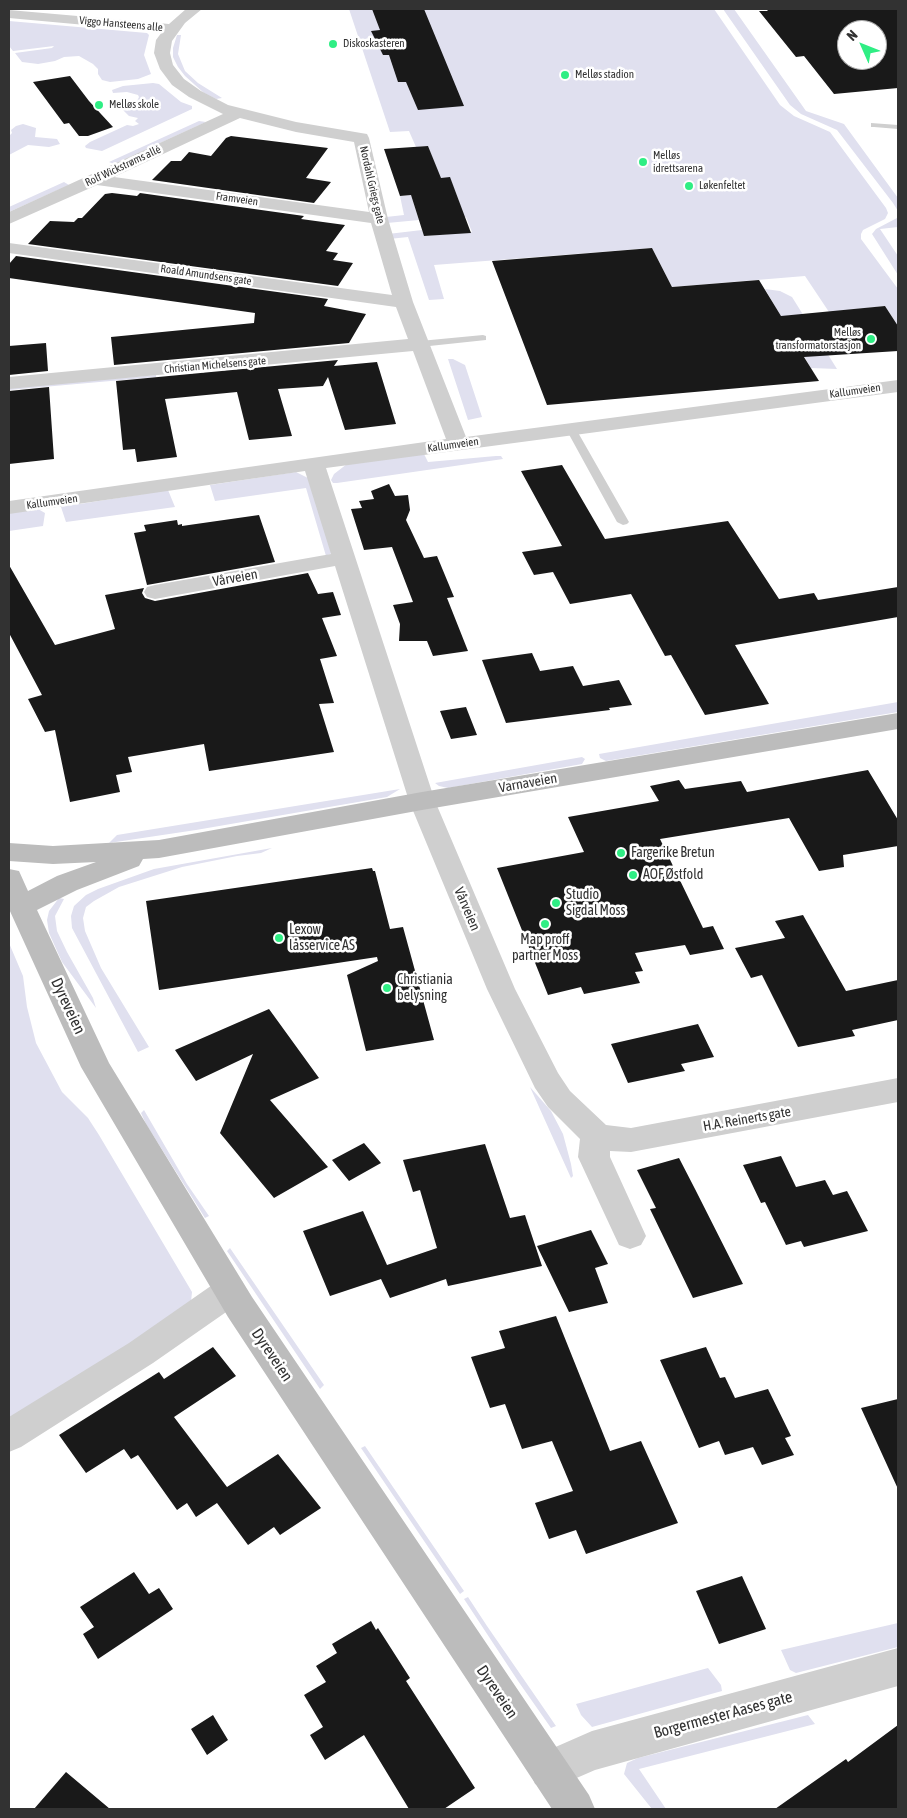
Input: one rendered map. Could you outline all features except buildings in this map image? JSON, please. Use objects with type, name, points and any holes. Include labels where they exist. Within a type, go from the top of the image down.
[{"type":"street","name":"Viggo Hansteens alle","points":[[54,9],[176,24]]},
{"type":"street","name":"Nordahl Griegs gate","points":[[195,9],[176,24],[164,40],[162,53],[164,66],[178,82],[195,94],[230,110],[296,127],[361,138],[379,219],[404,302],[458,444]]},
{"type":"street","name":"Viggo Hansteens alle","points":[[9,14],[176,24]]},
{"type":"street","name":"Rolf Wickstrøms allé","points":[[9,219],[94,179],[230,110]]},
{"type":"street","name":"Rolf Wickstrøms allé","points":[[9,203],[230,110]]},
{"type":"street","name":"Framveien","points":[[94,179],[379,219]]},
{"type":"street","name":"Roald Amundsens gate","points":[[9,248],[404,302]]},
{"type":"street","name":"Christian Michelsens gate","points":[[9,384],[420,344]]},
{"type":"street","name":"Kallumveien","points":[[9,508],[458,444],[898,386]]},
{"type":"street","name":"Vårveien","points":[[314,464],[422,801],[501,989],[546,1080],[559,1099],[596,1135]]},
{"type":"street","name":"Vårveien","points":[[155,592],[344,558]]},
{"type":"street","name":"Varnaveien","points":[[159,849],[422,801],[898,721]]},
{"type":"street","points":[[9,852],[53,855],[159,849]]},
{"type":"street","points":[[15,892],[67,883],[159,849]]},
{"type":"street","name":"Dyreveien","points":[[15,892],[96,1067],[230,1291],[575,1809]]},
{"type":"street","name":"H.A. Reinerts gate","points":[[596,1135],[612,1139],[631,1140],[898,1090]]},
{"type":"street","points":[[596,1135],[594,1157],[630,1236]]},
{"type":"street","points":[[9,1436],[141,1353],[230,1291]]},
{"type":"street","name":"Borgermester Aases gate","points":[[549,1770],[592,1751],[898,1667]]},
{"type":"lane","points":[[874,124],[898,127]]},
{"type":"lane","points":[[420,344],[483,338]]},
{"type":"lane","points":[[571,429],[611,497],[623,522]]},
{"type":"shaded area","name":"Melløs idrettsarena","points":[[349,9],[714,9],[780,105],[794,116],[830,132],[886,208],[888,213],[885,219],[863,230],[861,239],[898,289],[898,326],[885,306],[829,312],[805,276],[672,287],[652,248],[434,265],[444,299],[429,300],[408,237],[389,239],[388,234],[422,230],[425,236],[472,232],[466,217],[461,217],[459,201],[450,178],[440,178],[428,146],[416,147],[409,131],[390,132]]},
{"type":"shaded area","points":[[723,9],[734,9],[806,111],[844,124],[898,198],[898,211],[837,130],[801,114],[790,105]]},
{"type":"shaded area","points":[[9,21],[147,33],[149,35],[144,55],[151,74],[138,79],[110,82],[102,80],[98,74],[98,69],[79,56],[64,57],[55,61],[38,64],[22,62],[15,53],[52,48],[54,46],[13,51],[9,46]]},
{"type":"shaded area","points":[[177,35],[181,35],[178,54],[185,71],[198,83],[222,98],[216,99],[204,93],[178,67],[173,57],[173,48]]},
{"type":"shaded area","points":[[159,84],[181,102],[192,106],[192,109],[102,151],[86,148],[85,146],[90,142],[127,125],[139,124],[135,121],[138,118],[129,116],[123,110],[125,107],[136,103],[138,95],[127,92],[113,93],[112,90],[123,86]]},
{"type":"shaded area","points":[[199,121],[206,122],[114,164],[109,162]]},
{"type":"shaded area","points":[[23,124],[36,128],[35,137],[57,139],[60,144],[49,147],[28,145],[9,155],[9,136],[12,133],[11,130]]},
{"type":"shaded area","points":[[64,182],[69,185],[9,212],[9,207]]},
{"type":"shaded area","points":[[411,195],[419,220],[387,223],[386,217],[404,215],[400,196]]},
{"type":"shaded area","points":[[898,211],[898,227],[880,229],[898,256],[898,275],[872,234],[876,229],[897,218]]},
{"type":"shaded area","points":[[765,289],[780,291],[792,297],[837,369],[811,368]]},
{"type":"shaded area","points":[[448,359],[453,359],[465,365],[482,417],[468,420]]},
{"type":"shaded area","points":[[156,375],[156,377],[9,390],[9,387]]},
{"type":"shaded area","points":[[424,454],[428,462],[496,456],[501,456],[503,459],[337,483],[333,483],[331,480],[334,474],[347,464]]},
{"type":"shaded area","points":[[296,472],[310,479],[332,553],[326,556],[306,488],[215,501],[210,485]]},
{"type":"shaded area","points":[[168,490],[175,507],[66,522],[61,507]]},
{"type":"shaded area","points":[[38,509],[45,513],[43,526],[9,531],[9,513]]},
{"type":"shaded area","points":[[898,702],[898,712],[606,761],[600,758],[599,754]]},
{"type":"shaded area","points":[[582,757],[585,759],[582,764],[448,788],[435,783]]},
{"type":"shaded area","points":[[400,789],[387,797],[109,843],[117,835]]},
{"type":"shaded area","points":[[272,848],[261,853],[182,867],[119,887],[86,907],[83,918],[85,931],[101,968],[149,1047],[138,1052],[72,928],[71,916],[74,906],[86,895],[98,889],[154,869]]},
{"type":"shaded area","points":[[59,898],[64,899],[55,916],[57,931],[93,998],[96,1008],[62,962],[49,933],[47,920],[49,911]]},
{"type":"shaded area","points":[[9,943],[23,976],[27,1007],[36,1043],[62,1092],[88,1118],[99,1135],[192,1292],[191,1302],[100,1368],[9,1422]]},
{"type":"shaded area","points":[[530,1087],[551,1111],[563,1134],[571,1164],[573,1176],[571,1178]]},
{"type":"shaded area","points":[[144,1110],[187,1184],[209,1216],[205,1218],[146,1124],[141,1113]]},
{"type":"shaded area","points":[[230,1248],[324,1385],[320,1389],[227,1251]]},
{"type":"shaded area","points":[[365,1446],[464,1591],[460,1594],[361,1448]]},
{"type":"shaded area","points":[[468,1597],[556,1726],[551,1728],[518,1681],[464,1599]]},
{"type":"shaded area","points":[[898,1623],[898,1647],[796,1673],[790,1670],[781,1650]]},
{"type":"shaded area","points":[[708,1668],[721,1685],[722,1691],[592,1727],[581,1715],[576,1704]]},
{"type":"shaded area","points":[[808,1715],[815,1724],[639,1769],[666,1809],[652,1809],[624,1774],[627,1763],[638,1758]]},
{"type":"place","name":"Diskoskasteren","points":[[333,44]]},
{"type":"place","name":"Melløs stadion","points":[[565,75]]},
{"type":"place","name":"Melløs skole","points":[[99,105]]},
{"type":"place","name":"Melløs idrettsarena","points":[[643,162]]},
{"type":"place","name":"Løkenfeltet","points":[[689,186]]},
{"type":"place","name":"Melløs transformatorstasjon","points":[[871,339]]},
{"type":"place","name":"Fargerike Bretun","points":[[621,853]]},
{"type":"place","name":"AOF Østfold","points":[[633,875]]},
{"type":"place","name":"Studio Sigdal Moss","points":[[556,903]]},
{"type":"place","name":"Map proff partner Moss","points":[[545,924]]},
{"type":"place","name":"Lexow låsservice AS","points":[[279,938]]},
{"type":"place","name":"Christiania belysning","points":[[387,988]]}]
